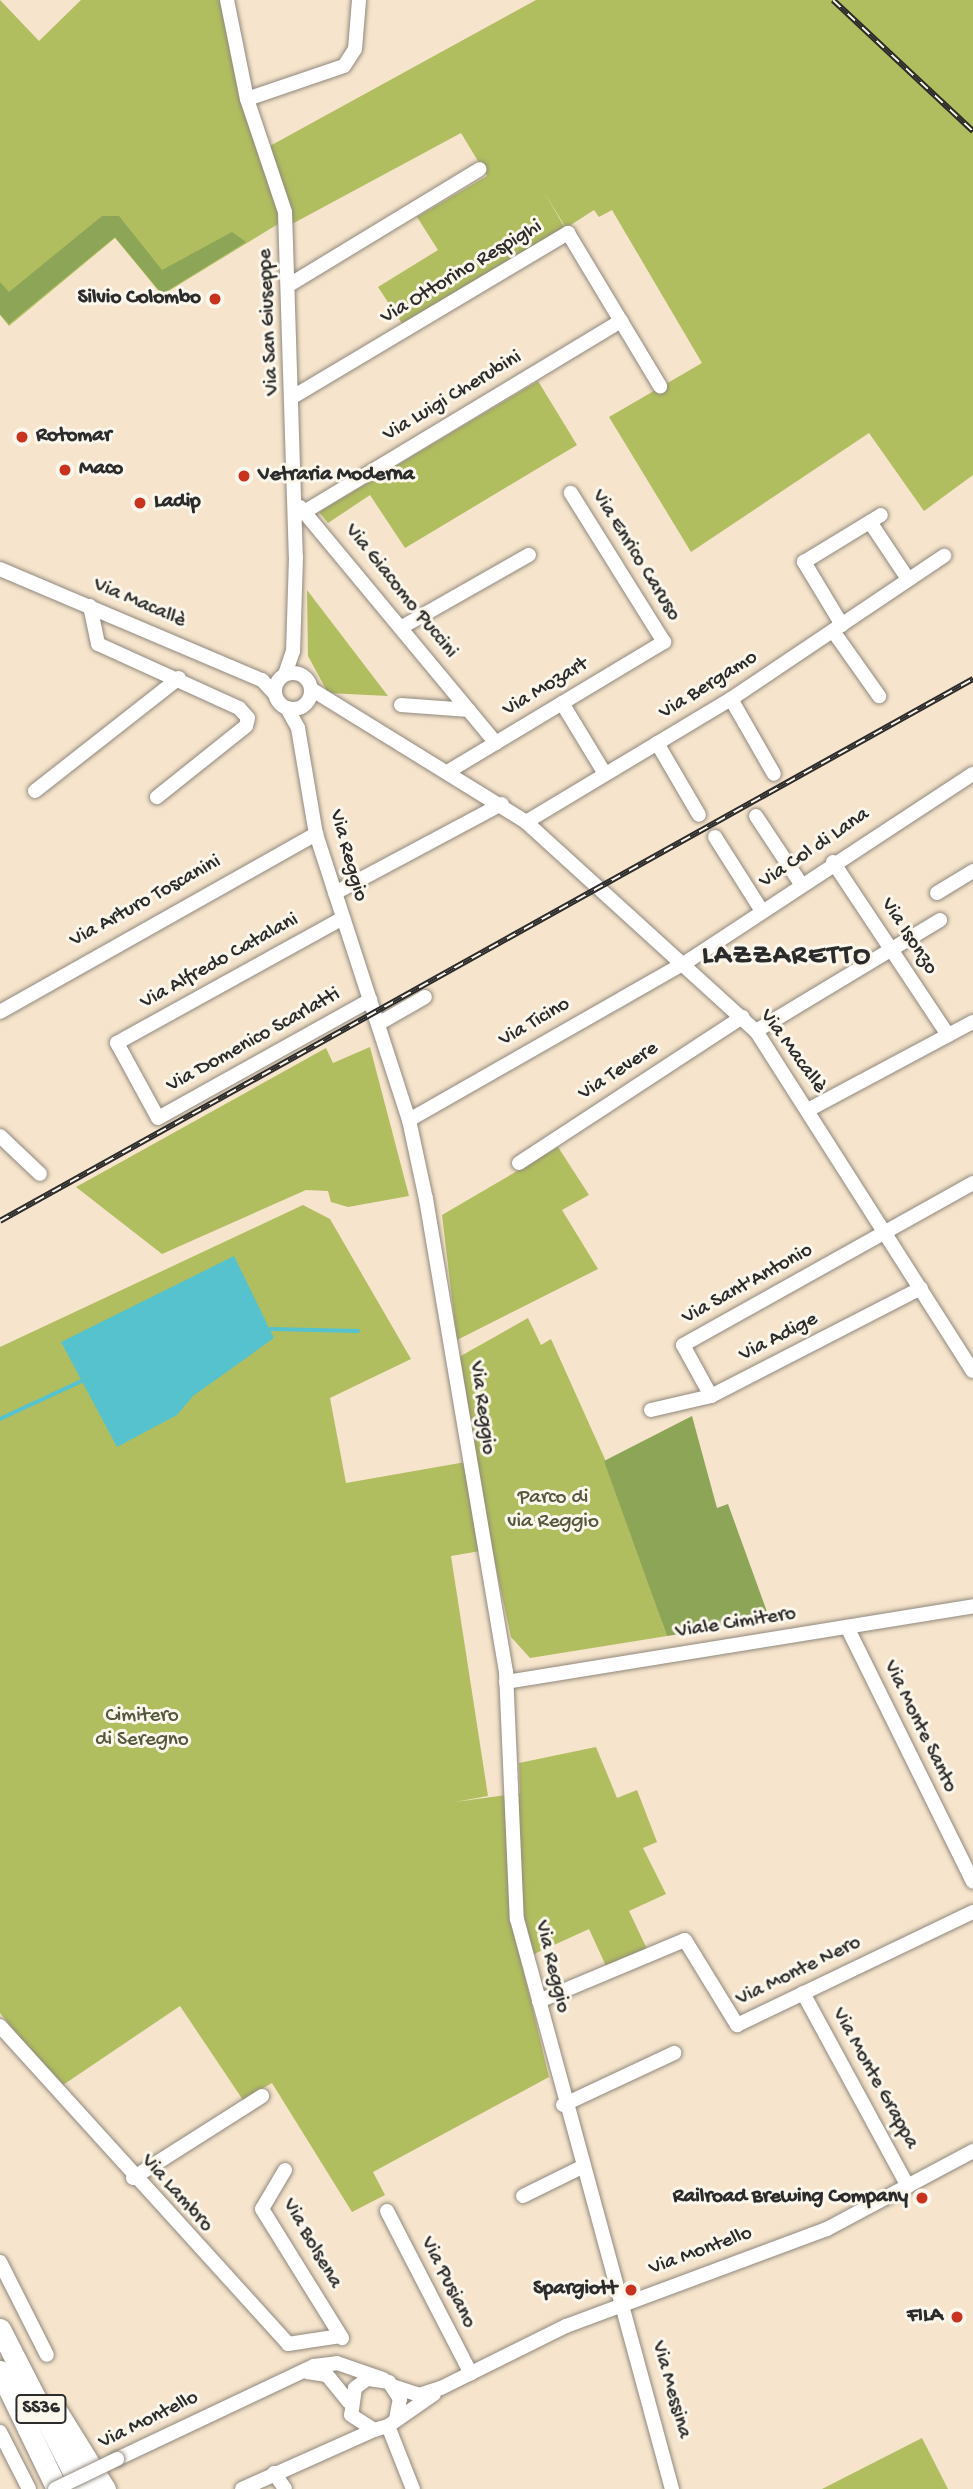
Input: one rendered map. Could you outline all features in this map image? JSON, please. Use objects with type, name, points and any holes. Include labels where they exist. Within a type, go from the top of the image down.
[{"type":"highway","name":"SS36","points":[[0,2329],[8,2364],[56,2489]]},
{"type":"highway","name":"SS36","points":[[8,2364],[82,2489]]},
{"type":"highway","points":[[8,2364],[105,2489]]},
{"type":"street","name":"Via San Giuseppe","points":[[228,0],[247,99],[285,212],[301,508],[293,651],[275,694]]},
{"type":"street","points":[[247,99],[344,65],[355,49],[359,0]]},
{"type":"street","points":[[289,285],[480,169]]},
{"type":"street","name":"Via Ottorino Respighi","points":[[296,395],[568,233],[660,386]]},
{"type":"street","name":"Via Luigi Cherubini","points":[[301,508],[621,321]]},
{"type":"street","name":"Via Enrico Caruso","points":[[571,493],[664,642]]},
{"type":"street","name":"Via Giacomo Puccini","points":[[301,508],[496,743]]},
{"type":"street","points":[[879,696],[837,628],[804,562],[876,519],[908,579]]},
{"type":"street","points":[[401,627],[529,555]]},
{"type":"street","name":"Via Bergamo","points":[[526,822],[731,699],[944,556]]},
{"type":"street","name":"Via Macallè","points":[[0,569],[261,680],[275,694],[298,706],[331,706]]},
{"type":"street","points":[[90,606],[98,644],[179,678],[243,710],[246,726],[157,797]]},
{"type":"street","name":"Via Mozart","points":[[449,771],[664,642]]},
{"type":"street","name":"Via San Giuseppe","points":[[293,651],[302,675],[311,689]]},
{"type":"street","points":[[261,680],[283,675],[302,675]]},
{"type":"street","points":[[35,791],[179,678]]},
{"type":"street","points":[[298,706],[311,689]]},
{"type":"street","name":"Via Macallè","points":[[311,689],[331,706],[449,771],[526,822],[756,1031],[973,1371]]},
{"type":"street","points":[[731,699],[775,774]]},
{"type":"street","points":[[562,703],[605,774]]},
{"type":"street","points":[[401,705],[469,710]]},
{"type":"street","name":"Via Reggio","points":[[298,706],[298,728],[316,834],[409,1120],[506,1682],[513,1893],[563,2105],[623,2303]]},
{"type":"street","points":[[657,743],[699,815]]},
{"type":"street","name":"Via Col di Lana","points":[[682,963],[833,862],[973,774]]},
{"type":"street","points":[[335,893],[502,804]]},
{"type":"street","points":[[757,816],[802,884]]},
{"type":"street","name":"Via Arturo Toscanini","points":[[0,1012],[316,834]]},
{"type":"street","points":[[715,837],[762,911]]},
{"type":"street","name":"Via Isonzo","points":[[833,862],[948,1035]]},
{"type":"street","points":[[937,893],[973,871]]},
{"type":"street","name":"Via Alfredo Catalani","points":[[158,1118],[117,1043],[343,918]]},
{"type":"street","points":[[756,1031],[940,920]]},
{"type":"street","name":"Via Ticino","points":[[409,1120],[682,963]]},
{"type":"street","points":[[378,1024],[425,998]]},
{"type":"street","name":"Via Domenico Scarlatti","points":[[158,1118],[370,1000]]},
{"type":"street","name":"Via Tevere","points":[[519,1163],[742,1017]]},
{"type":"street","points":[[808,1110],[973,1022]]},
{"type":"street","points":[[0,1136],[40,1174]]},
{"type":"street","points":[[885,1234],[973,1183]]},
{"type":"street","name":"Via Sant'Antonio","points":[[711,1396],[683,1345],[885,1234]]},
{"type":"street","name":"Via Adige","points":[[651,1410],[711,1396],[920,1288]]},
{"type":"street","name":"Viale Cimitero","points":[[506,1682],[973,1606]]},
{"type":"street","name":"Via Monte Santo","points":[[847,1627],[973,1882]]},
{"type":"street","name":"Via Monte Nero","points":[[539,2001],[685,1940],[737,2025],[973,1912]]},
{"type":"street","name":"Via Monte Grappa","points":[[803,1993],[908,2186]]},
{"type":"street","name":"Via Lambro","points":[[0,2026],[133,2178],[288,2344],[321,2334],[342,2338]]},
{"type":"street","points":[[563,2105],[674,2053]]},
{"type":"street","points":[[133,2178],[262,2096]]},
{"type":"street","name":"Via Montello","points":[[56,2489],[299,2372],[337,2363],[419,2395],[440,2388],[623,2303],[827,2229],[973,2151]]},
{"type":"street","points":[[523,2196],[580,2168]]},
{"type":"street","name":"Via Bolsena","points":[[285,2170],[262,2209],[342,2338]]},
{"type":"street","name":"Via Pusiano","points":[[387,2211],[471,2374]]},
{"type":"street","points":[[0,2262],[47,2355]]},
{"type":"street","name":"Via Messina","points":[[623,2303],[672,2489]]},
{"type":"street","points":[[299,2372],[327,2375],[350,2409],[386,2428],[413,2489]]},
{"type":"street","points":[[334,2444],[360,2382],[389,2383],[400,2399],[386,2428]]},
{"type":"street","name":"Via Montello","points":[[242,2489],[334,2444],[386,2428],[440,2388]]},
{"type":"street","points":[[0,2432],[26,2483]]},
{"type":"street","points":[[0,2442],[26,2483]]},
{"type":"street","points":[[274,2473],[285,2489]]},
{"type":"green space","points":[[0,0],[39,41],[81,0],[225,0],[259,152],[536,0],[973,0],[973,475],[924,511],[869,433],[691,552],[609,417],[702,363],[612,210],[599,217],[594,210],[566,228],[544,192],[565,228],[403,325],[378,287],[438,250],[417,217],[487,176],[461,133],[292,224],[278,224],[162,295],[115,238],[9,326],[0,315]]},
{"type":"green space","points":[[102,216],[119,216],[162,270],[232,232],[246,242],[162,294],[115,237],[9,324],[0,314],[0,282],[9,292]]},
{"type":"green space","points":[[538,381],[577,445],[405,548],[370,495],[328,523],[319,512]]},
{"type":"green space","points":[[307,590],[388,696],[328,693],[308,656]]},
{"type":"green space","points":[[370,1047],[409,1196],[348,1207],[331,1202],[328,1191],[306,1190],[162,1254],[76,1187],[326,1048],[333,1063]]},
{"type":"green space","points":[[558,1147],[589,1195],[562,1210],[598,1269],[457,1340],[442,1215]]},
{"type":"green space","points":[[303,1205],[330,1219],[411,1359],[330,1398],[346,1483],[477,1460],[459,1357],[528,1318],[541,1345],[551,1339],[604,1457],[667,1636],[530,1658],[511,1637],[492,1549],[451,1556],[488,1796],[455,1802],[520,1793],[519,1763],[596,1747],[617,1798],[637,1790],[657,1842],[643,1848],[666,1894],[629,1911],[647,1949],[606,1966],[589,1929],[521,1960],[549,2077],[373,2172],[385,2195],[352,2212],[272,2083],[243,2100],[180,2006],[60,2087],[0,2013],[0,1347]]},
{"type":"green space","points":[[692,1416],[717,1508],[728,1504],[770,1620],[667,1636],[604,1461]]},
{"type":"green space","points":[[922,2438],[948,2489],[822,2489]]},
{"type":"water","points":[[234,1256],[274,1338],[193,1396],[177,1415],[117,1447],[61,1342]]},
{"type":"waterway","points":[[271,1329],[358,1331]]},
{"type":"waterway","points":[[0,1419],[82,1381]]},
{"type":"railway","points":[[833,0],[973,131]]},
{"type":"railway","points":[[0,1221],[973,679]]},
{"type":"place","name":"Silvio Colombo","points":[[215,299]]},
{"type":"place","name":"Rotomar","points":[[22,437]]},
{"type":"place","name":"Maco","points":[[65,470]]},
{"type":"place","name":"Vetraria Moderna","points":[[244,476]]},
{"type":"place","name":"Ladip","points":[[140,503]]},
{"type":"place","name":"Railroad Brewing Company","points":[[922,2198]]},
{"type":"place","name":"Spargiott","points":[[631,2290]]},
{"type":"place","name":"FILA","points":[[957,2317]]},
{"type":"district","name":"LAZZARETTO","points":[[787,957]]},
{"type":"park label","name":"Parco di via Reggio","points":[[553,1511]]},
{"type":"park label","name":"Cimitero di Seregno","points":[[142,1729]]}]
